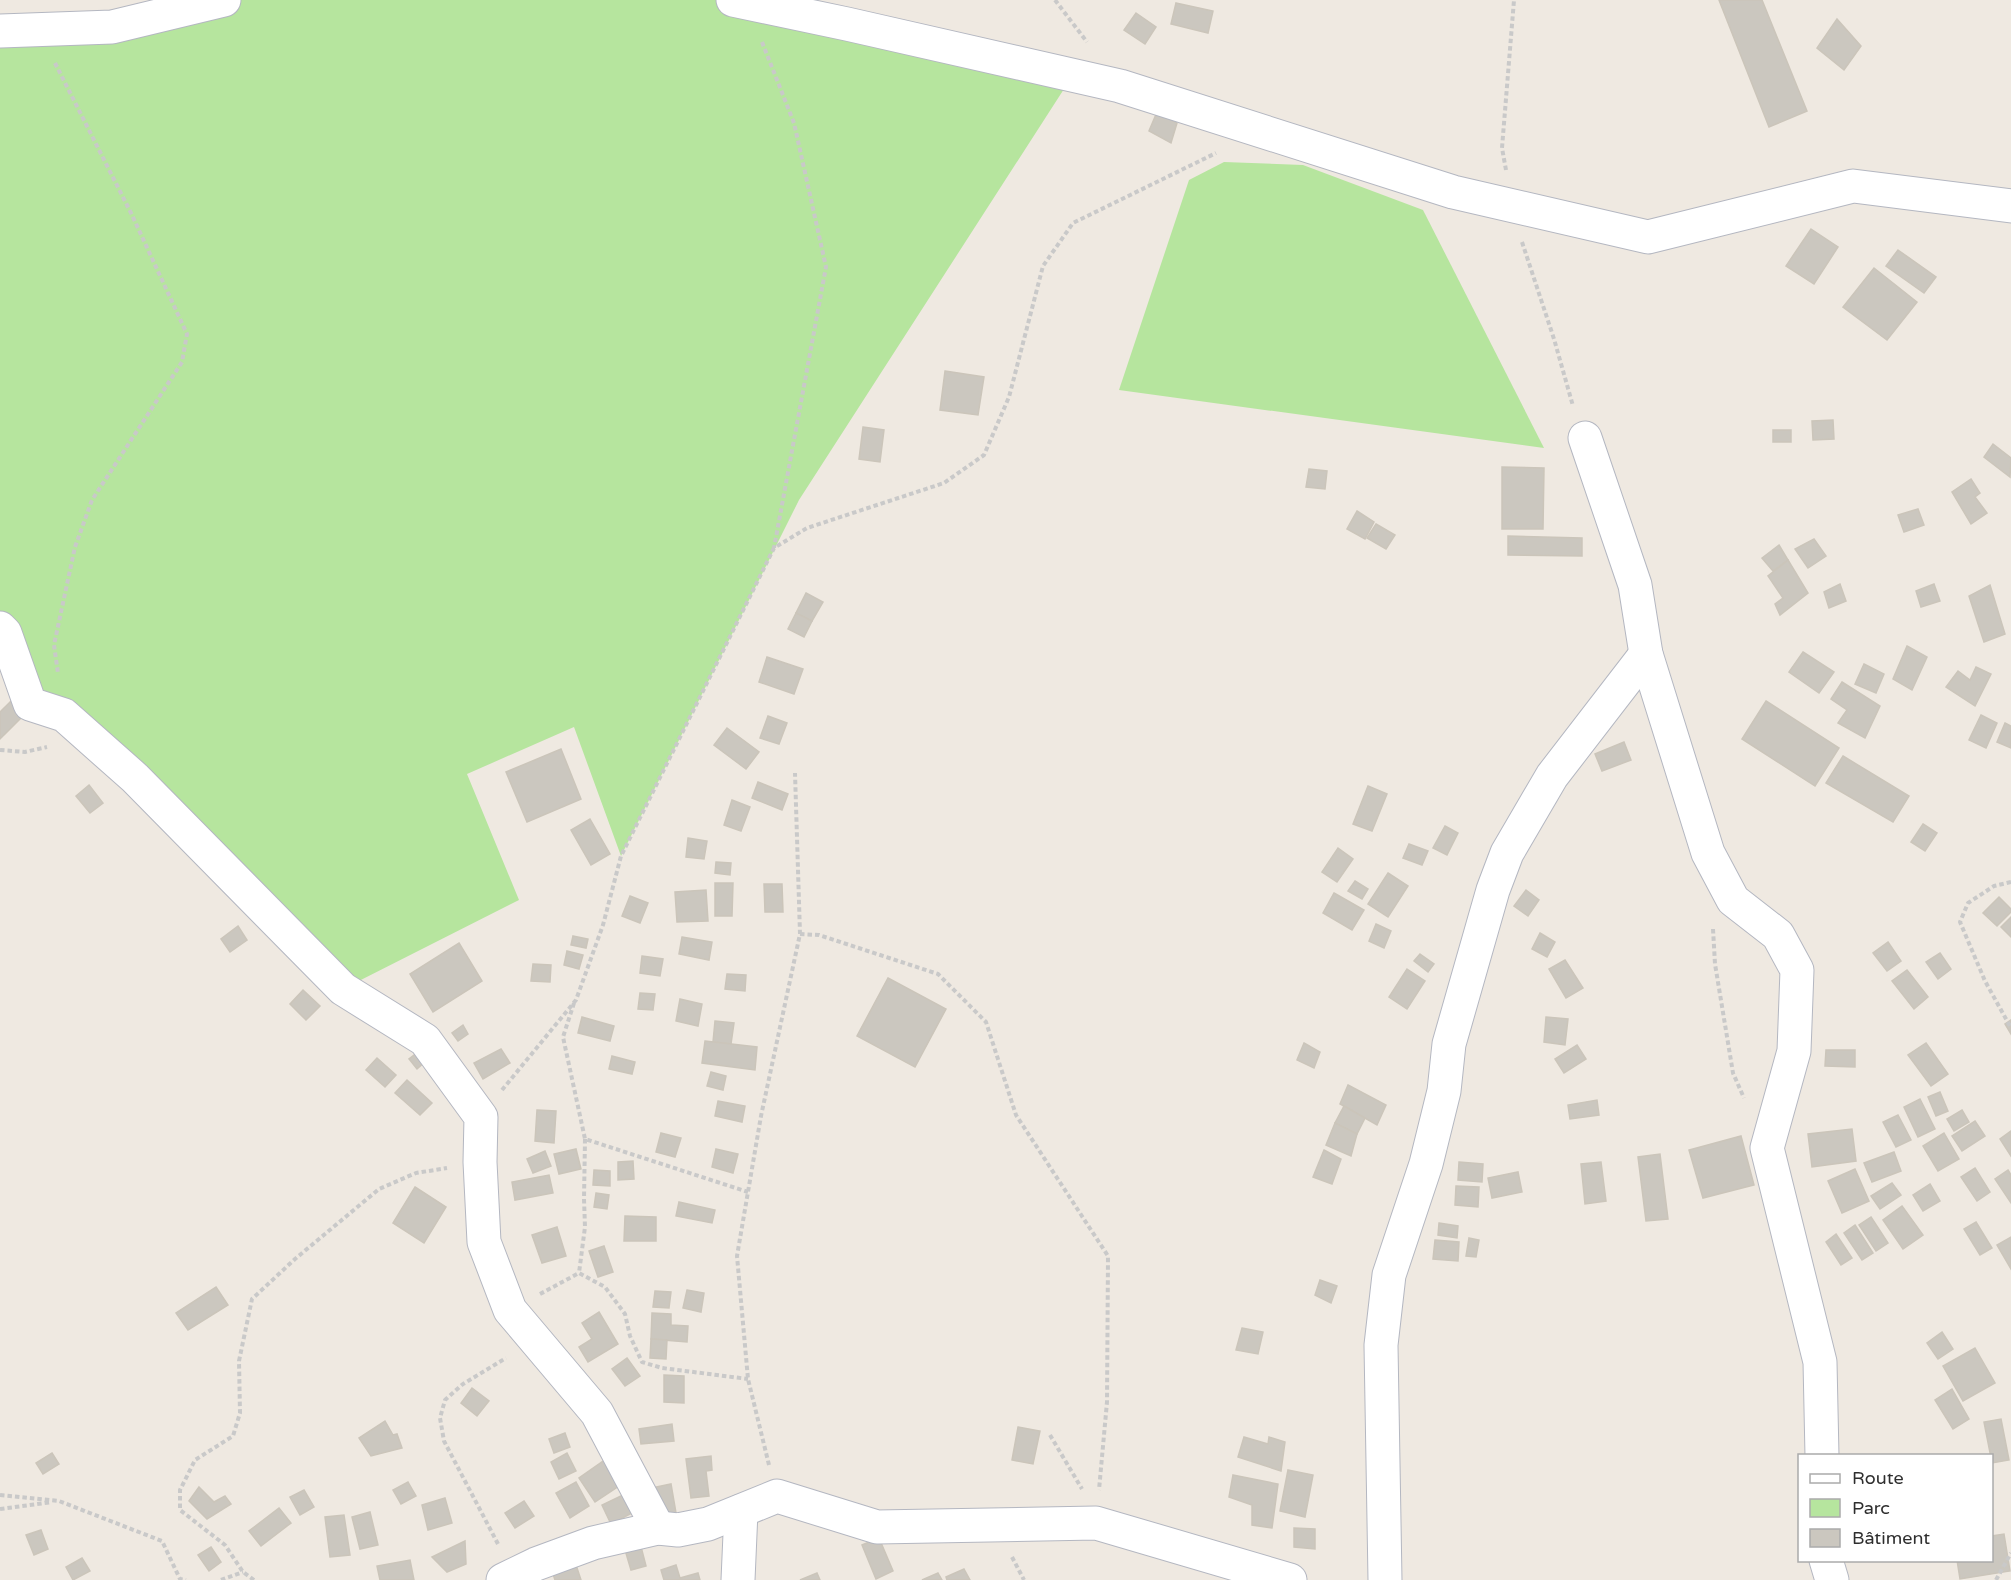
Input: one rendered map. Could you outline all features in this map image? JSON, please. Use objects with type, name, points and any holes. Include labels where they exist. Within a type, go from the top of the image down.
[{"type":"street","points":[[5,26],[112,27],[224,0]]},
{"type":"street","points":[[739,1],[1120,86],[1453,192],[1648,237],[1853,186],[2011,206]]},
{"type":"street","points":[[1585,438],[1635,585],[1646,654],[1708,854],[1733,900],[1778,935],[1797,970],[1794,1051],[1767,1148],[1820,1362],[1822,1454]]},
{"type":"street","points":[[0,628],[5,633],[30,704],[64,715],[135,778],[344,989],[425,1040],[481,1117],[480,1162],[484,1242],[510,1310],[597,1413],[658,1528]]},
{"type":"street","points":[[1385,1580],[1381,1345],[1389,1275],[1426,1164],[1444,1091],[1449,1044],[1493,890],[1508,853],[1552,776],[1646,654]]},
{"type":"street","points":[[509,1577],[536,1564],[593,1543],[658,1528],[678,1530],[708,1524],[777,1496],[877,1527],[1096,1523],[1290,1580]]},
{"type":"street","points":[[738,1580],[741,1511]]},
{"type":"street","points":[[1827,1562],[1832,1580]]},
{"type":"path","points":[[579,1273],[585,1227],[585,1139],[563,1037],[603,925],[621,856],[774,548],[826,267],[794,123],[739,1]]},
{"type":"path","points":[[5,26],[51,55],[131,213],[187,334],[182,362],[92,500],[75,547],[54,645],[64,715]]},
{"type":"path","points":[[774,548],[807,528],[944,483],[984,455],[1009,397],[1043,266],[1073,223],[1260,130]]},
{"type":"path","points":[[777,1496],[748,1379],[737,1256],[761,1116],[800,934],[795,773]]},
{"type":"path","points":[[2011,882],[1994,886],[1968,903],[1960,922],[1985,981],[2011,1028]]},
{"type":"path","points":[[1712,920],[1715,964],[1733,1073],[1767,1148]]},
{"type":"path","points":[[800,934],[819,935],[938,974],[986,1022],[1016,1115],[1108,1256],[1107,1402],[1096,1523]]},
{"type":"path","points":[[481,1117],[576,1000]]},
{"type":"path","points":[[585,1139],[748,1192]]},
{"type":"path","points":[[254,1580],[243,1572],[225,1545],[180,1510],[180,1490],[195,1460],[233,1436],[240,1413],[239,1361],[252,1299],[295,1259],[379,1189],[416,1173],[480,1162]]},
{"type":"path","points":[[579,1273],[605,1287],[625,1314],[630,1336],[642,1362],[662,1368],[748,1379]]},
{"type":"path","points":[[510,1310],[579,1273]]},
{"type":"path","points":[[509,1577],[444,1441],[440,1418],[445,1400],[463,1384],[535,1341]]},
{"type":"path","points":[[1050,1435],[1083,1490],[1096,1523]]},
{"type":"path","points":[[0,1494],[59,1501],[162,1542],[180,1579],[186,1580]]},
{"type":"path","points":[[0,1509],[59,1501]]},
{"type":"path","points":[[1996,1580],[2011,1553]]},
{"type":"path","points":[[221,1580],[243,1572]]},
{"type":"green space","points":[[224,0],[733,0],[1073,75],[799,500],[621,856],[574,727],[467,774],[519,900],[343,989],[30,704],[0,628],[0,16],[16,30]]},
{"type":"green space","points":[[1224,162],[1303,165],[1423,210],[1544,448],[1119,390],[1189,180]]},
{"type":"building","points":[[1719,0],[1762,0],[1807,111],[1769,127]]},
{"type":"building","points":[[1176,3],[1213,11],[1208,33],[1171,24]]},
{"type":"building","points":[[1136,13],[1156,27],[1145,44],[1124,30]]},
{"type":"building","points":[[1837,19],[1861,46],[1844,70],[1817,48]]},
{"type":"building","points":[[1157,112],[1177,123],[1171,143],[1149,131]]},
{"type":"building","points":[[1811,229],[1838,247],[1814,284],[1786,266]]},
{"type":"building","points":[[1898,250],[1936,277],[1924,293],[1886,266]]},
{"type":"building","points":[[1874,268],[1917,302],[1887,340],[1843,307]]},
{"type":"building","points":[[945,371],[984,377],[978,415],[940,410]]},
{"type":"building","points":[[1833,420],[1834,439],[1813,440],[1812,421]]},
{"type":"building","points":[[863,427],[884,430],[880,462],[859,459]]},
{"type":"building","points":[[1773,430],[1791,430],[1791,442],[1773,442]]},
{"type":"building","points":[[1993,444],[2011,458],[2010,477],[1984,457]]},
{"type":"building","points":[[1502,467],[1544,468],[1543,529],[1502,529]]},
{"type":"building","points":[[1309,469],[1327,471],[1325,489],[1306,487]]},
{"type":"building","points":[[1971,479],[1980,493],[1975,497],[1987,513],[1971,524],[1952,492]]},
{"type":"building","points":[[1918,509],[1924,525],[1904,532],[1898,515]]},
{"type":"building","points":[[1357,511],[1374,522],[1365,539],[1347,529]]},
{"type":"building","points":[[1376,524],[1395,535],[1386,549],[1367,538]]},
{"type":"building","points":[[1508,536],[1582,538],[1582,556],[1508,555]]},
{"type":"building","points":[[1814,539],[1826,556],[1808,568],[1795,549]]},
{"type":"building","points":[[1779,545],[1788,560],[1773,571],[1762,558]]},
{"type":"building","points":[[1788,560],[1808,593],[1780,615],[1775,604],[1783,598],[1768,576]]},
{"type":"building","points":[[1840,584],[1846,601],[1829,608],[1824,592]]},
{"type":"building","points":[[1934,584],[1940,601],[1921,607],[1916,591]]},
{"type":"building","points":[[1990,585],[2005,634],[1984,642],[1969,596]]},
{"type":"building","points":[[806,593],[823,602],[812,621],[796,613]]},
{"type":"building","points":[[796,613],[812,621],[804,637],[788,629]]},
{"type":"building","points":[[1907,646],[1927,657],[1912,690],[1893,679]]},
{"type":"building","points":[[1803,652],[1834,672],[1819,693],[1789,672]]},
{"type":"building","points":[[767,657],[803,669],[794,694],[759,682]]},
{"type":"building","points":[[1864,664],[1884,674],[1876,693],[1855,684]]},
{"type":"building","points":[[1976,667],[1991,674],[1975,706],[1946,687],[1958,671],[1970,680]]},
{"type":"building","points":[[1842,682],[1880,706],[1865,738],[1838,723],[1847,710],[1831,699]]},
{"type":"building","points":[[12,700],[25,714],[0,739],[0,712]]},
{"type":"building","points":[[1766,701],[1839,748],[1815,786],[1742,739]]},
{"type":"building","points":[[1981,715],[1997,723],[1986,748],[1969,740]]},
{"type":"building","points":[[768,716],[787,723],[779,744],[760,738]]},
{"type":"building","points":[[2005,723],[2011,726],[2011,748],[1997,742]]},
{"type":"building","points":[[727,728],[759,752],[746,769],[714,745]]},
{"type":"building","points":[[1624,742],[1631,760],[1602,771],[1595,754]]},
{"type":"building","points":[[561,749],[581,799],[527,822],[506,772]]},
{"type":"building","points":[[1843,756],[1909,796],[1893,822],[1826,783]]},
{"type":"building","points":[[758,782],[788,794],[782,810],[752,798]]},
{"type":"building","points":[[89,785],[103,803],[90,813],[76,796]]},
{"type":"building","points":[[1368,786],[1387,794],[1372,831],[1353,824]]},
{"type":"building","points":[[732,800],[750,807],[741,831],[724,825]]},
{"type":"building","points":[[590,819],[610,854],[591,865],[571,830]]},
{"type":"building","points":[[1923,824],[1937,833],[1925,851],[1911,842]]},
{"type":"building","points":[[1445,826],[1458,833],[1447,855],[1433,848]]},
{"type":"building","points":[[688,838],[707,841],[704,859],[686,857]]},
{"type":"building","points":[[1409,844],[1428,851],[1422,865],[1403,858]]},
{"type":"building","points":[[1338,848],[1353,859],[1337,882],[1322,872]]},
{"type":"building","points":[[716,862],[731,863],[730,875],[715,873]]},
{"type":"building","points":[[1388,873],[1408,886],[1388,917],[1368,904]]},
{"type":"building","points":[[1355,881],[1368,889],[1362,899],[1348,891]]},
{"type":"building","points":[[715,883],[733,883],[732,916],[715,916]]},
{"type":"building","points":[[764,884],[782,884],[783,912],[765,912]]},
{"type":"building","points":[[706,890],[708,921],[677,922],[675,892]]},
{"type":"building","points":[[1526,890],[1539,900],[1528,916],[1514,906]]},
{"type":"building","points":[[1334,893],[1364,910],[1352,930],[1323,913]]},
{"type":"building","points":[[630,896],[648,903],[640,923],[622,916]]},
{"type":"building","points":[[1999,897],[2011,909],[2011,912],[1997,926],[1983,913]]},
{"type":"building","points":[[2011,917],[2011,937],[2001,927]]},
{"type":"building","points":[[1376,924],[1391,931],[1384,948],[1369,941]]},
{"type":"building","points":[[238,926],[247,940],[230,952],[221,939]]},
{"type":"building","points":[[1540,933],[1555,942],[1547,957],[1532,949]]},
{"type":"building","points":[[573,936],[588,939],[586,948],[571,945]]},
{"type":"building","points":[[682,937],[712,942],[709,960],[679,954]]},
{"type":"building","points":[[1888,942],[1901,961],[1887,971],[1873,953]]},
{"type":"building","points":[[459,943],[482,981],[433,1012],[410,974]]},
{"type":"building","points":[[567,951],[583,955],[579,969],[564,965]]},
{"type":"building","points":[[1940,953],[1951,969],[1938,979],[1926,962]]},
{"type":"building","points":[[1420,954],[1434,964],[1428,972],[1414,961]]},
{"type":"building","points":[[642,956],[663,959],[660,976],[640,973]]},
{"type":"building","points":[[1565,960],[1583,988],[1566,998],[1549,969]]},
{"type":"building","points":[[533,964],[551,965],[550,982],[531,981]]},
{"type":"building","points":[[1407,969],[1425,981],[1407,1009],[1389,997]]},
{"type":"building","points":[[1907,970],[1928,997],[1914,1009],[1892,981]]},
{"type":"building","points":[[727,974],[746,975],[745,991],[725,989]]},
{"type":"building","points":[[888,978],[946,1009],[915,1067],[857,1036]]},
{"type":"building","points":[[303,990],[320,1006],[306,1020],[290,1004]]},
{"type":"building","points":[[640,993],[655,994],[653,1010],[638,1009]]},
{"type":"building","points":[[680,999],[702,1004],[698,1026],[676,1021]]},
{"type":"building","points":[[582,1017],[614,1026],[610,1041],[578,1033]]},
{"type":"building","points":[[1546,1017],[1568,1019],[1565,1045],[1544,1042]]},
{"type":"building","points":[[2011,1020],[2011,1034],[2005,1024]]},
{"type":"building","points":[[715,1021],[734,1023],[731,1044],[713,1042]]},
{"type":"building","points":[[463,1025],[468,1034],[458,1041],[452,1033]]},
{"type":"building","points":[[705,1041],[757,1047],[755,1070],[702,1063]]},
{"type":"building","points":[[1304,1043],[1320,1052],[1314,1068],[1297,1060]]},
{"type":"building","points":[[1926,1043],[1948,1074],[1931,1086],[1908,1055]]},
{"type":"building","points":[[1577,1045],[1586,1059],[1564,1073],[1555,1059]]},
{"type":"building","points":[[501,1049],[510,1063],[483,1079],[474,1063]]},
{"type":"building","points":[[1826,1050],[1855,1050],[1855,1067],[1825,1066]]},
{"type":"building","points":[[418,1052],[426,1061],[417,1069],[409,1059]]},
{"type":"building","points":[[612,1056],[635,1062],[632,1074],[609,1069]]},
{"type":"building","points":[[377,1058],[396,1075],[385,1087],[366,1070]]},
{"type":"building","points":[[711,1072],[726,1076],[723,1090],[707,1086]]},
{"type":"building","points":[[407,1080],[432,1103],[420,1115],[395,1093]]},
{"type":"building","points":[[1348,1085],[1386,1105],[1377,1125],[1340,1104]]},
{"type":"building","points":[[1940,1092],[1948,1111],[1936,1116],[1928,1097]]},
{"type":"building","points":[[1920,1099],[1935,1129],[1918,1137],[1904,1107]]},
{"type":"building","points":[[1597,1100],[1599,1115],[1570,1119],[1568,1105]]},
{"type":"building","points":[[718,1101],[745,1106],[742,1122],[715,1116]]},
{"type":"building","points":[[1344,1106],[1365,1118],[1357,1134],[1335,1123]]},
{"type":"building","points":[[537,1110],[556,1111],[554,1143],[535,1141]]},
{"type":"building","points":[[1962,1110],[1969,1122],[1954,1131],[1947,1119]]},
{"type":"building","points":[[1898,1115],[1911,1140],[1896,1147],[1883,1122]]},
{"type":"building","points":[[1975,1121],[1985,1136],[1962,1151],[1952,1136]]},
{"type":"building","points":[[1335,1123],[1357,1134],[1351,1156],[1326,1145]]},
{"type":"building","points":[[1852,1129],[1856,1161],[1812,1167],[1808,1134]]},
{"type":"building","points":[[2011,1131],[2011,1156],[2000,1139]]},
{"type":"building","points":[[661,1133],[681,1138],[675,1157],[656,1152]]},
{"type":"building","points":[[1944,1133],[1959,1159],[1938,1171],[1923,1146]]},
{"type":"building","points":[[1741,1136],[1754,1185],[1703,1198],[1689,1150]]},
{"type":"building","points":[[576,1149],[581,1169],[559,1174],[554,1154]]},
{"type":"building","points":[[716,1149],[738,1154],[733,1173],[712,1167]]},
{"type":"building","points":[[1324,1150],[1341,1159],[1332,1184],[1313,1177]]},
{"type":"building","points":[[545,1151],[551,1166],[533,1173],[527,1159]]},
{"type":"building","points":[[1894,1152],[1901,1171],[1872,1182],[1864,1163]]},
{"type":"building","points":[[1660,1154],[1668,1219],[1646,1221],[1638,1157]]},
{"type":"building","points":[[633,1161],[634,1179],[618,1180],[618,1162]]},
{"type":"building","points":[[1459,1162],[1483,1164],[1482,1182],[1458,1180]]},
{"type":"building","points":[[1601,1162],[1606,1201],[1585,1204],[1581,1164]]},
{"type":"building","points":[[1975,1168],[1990,1192],[1977,1201],[1961,1177]]},
{"type":"building","points":[[1855,1169],[1869,1201],[1842,1213],[1828,1181]]},
{"type":"building","points":[[594,1170],[610,1171],[610,1186],[593,1185]]},
{"type":"building","points":[[2008,1170],[2011,1175],[2011,1203],[1995,1179]]},
{"type":"building","points":[[1518,1172],[1522,1192],[1492,1198],[1488,1178]]},
{"type":"building","points":[[549,1175],[553,1193],[515,1200],[512,1182]]},
{"type":"building","points":[[1892,1183],[1901,1195],[1880,1209],[1871,1196]]},
{"type":"building","points":[[1930,1184],[1940,1201],[1923,1211],[1913,1195]]},
{"type":"building","points":[[1456,1186],[1479,1187],[1478,1207],[1455,1205]]},
{"type":"building","points":[[415,1187],[446,1207],[424,1243],[393,1223]]},
{"type":"building","points":[[596,1193],[609,1195],[607,1209],[594,1207]]},
{"type":"building","points":[[679,1202],[715,1210],[712,1223],[676,1216]]},
{"type":"building","points":[[1902,1206],[1923,1235],[1903,1249],[1883,1220]]},
{"type":"building","points":[[625,1216],[656,1217],[656,1241],[624,1241]]},
{"type":"building","points":[[1871,1217],[1888,1243],[1876,1251],[1859,1225]]},
{"type":"building","points":[[1976,1222],[1992,1248],[1980,1255],[1964,1229]]},
{"type":"building","points":[[1439,1223],[1458,1226],[1457,1238],[1438,1235]]},
{"type":"building","points":[[1855,1225],[1873,1253],[1862,1260],[1844,1233]]},
{"type":"building","points":[[557,1227],[566,1256],[542,1263],[532,1235]]},
{"type":"building","points":[[1836,1234],[1852,1258],[1841,1265],[1826,1242]]},
{"type":"building","points":[[2011,1237],[2011,1269],[1997,1245]]},
{"type":"building","points":[[1469,1238],[1479,1240],[1476,1257],[1466,1256]]},
{"type":"building","points":[[1435,1240],[1459,1242],[1458,1261],[1433,1259]]},
{"type":"building","points":[[604,1246],[613,1272],[598,1277],[589,1251]]},
{"type":"building","points":[[1320,1280],[1337,1286],[1331,1303],[1315,1295]]},
{"type":"building","points":[[216,1287],[228,1305],[188,1330],[176,1313]]},
{"type":"building","points":[[687,1290],[704,1293],[701,1312],[683,1308]]},
{"type":"building","points":[[655,1291],[671,1292],[669,1308],[653,1307]]},
{"type":"building","points":[[599,1312],[618,1344],[588,1362],[579,1347],[592,1339],[582,1323]]},
{"type":"building","points":[[652,1313],[671,1314],[671,1325],[688,1326],[687,1342],[651,1339]]},
{"type":"building","points":[[1242,1328],[1263,1332],[1258,1354],[1236,1350]]},
{"type":"building","points":[[1942,1332],[1953,1349],[1938,1359],[1927,1343]]},
{"type":"building","points":[[651,1339],[667,1340],[666,1359],[650,1358]]},
{"type":"building","points":[[1975,1348],[1995,1383],[1963,1401],[1943,1366]]},
{"type":"building","points":[[627,1358],[640,1376],[625,1386],[612,1369]]},
{"type":"building","points":[[664,1375],[684,1376],[684,1403],[664,1402]]},
{"type":"building","points":[[472,1388],[489,1401],[477,1416],[461,1403]]},
{"type":"building","points":[[1952,1389],[1969,1419],[1953,1429],[1935,1400]]},
{"type":"building","points":[[2001,1419],[2009,1460],[1993,1463],[1993,1454],[1990,1454],[1984,1422]]},
{"type":"building","points":[[385,1421],[393,1435],[397,1434],[402,1448],[371,1456],[359,1438]]},
{"type":"building","points":[[672,1424],[674,1441],[641,1444],[639,1429]]},
{"type":"building","points":[[1018,1427],[1040,1431],[1033,1464],[1012,1460]]},
{"type":"building","points":[[565,1433],[570,1447],[554,1453],[549,1439]]},
{"type":"building","points":[[1244,1437],[1268,1444],[1269,1437],[1285,1442],[1281,1471],[1238,1457]]},
{"type":"building","points":[[52,1453],[59,1464],[43,1474],[36,1463]]},
{"type":"building","points":[[567,1453],[576,1471],[559,1479],[551,1462]]},
{"type":"building","points":[[711,1456],[712,1470],[706,1471],[709,1496],[691,1498],[686,1459]]},
{"type":"building","points":[[606,1459],[622,1484],[595,1502],[579,1478]]},
{"type":"building","points":[[1288,1470],[1313,1475],[1305,1517],[1280,1511]]},
{"type":"building","points":[[1233,1475],[1278,1484],[1272,1528],[1252,1525],[1252,1505],[1229,1497]]},
{"type":"building","points":[[408,1482],[416,1496],[401,1504],[393,1490]]},
{"type":"building","points":[[576,1482],[589,1506],[570,1518],[556,1493]]},
{"type":"building","points":[[671,1484],[676,1513],[661,1516],[656,1487]]},
{"type":"building","points":[[199,1487],[214,1502],[225,1496],[231,1504],[207,1519],[189,1501]]},
{"type":"building","points":[[304,1490],[314,1507],[300,1515],[290,1497]]},
{"type":"building","points":[[625,1494],[634,1512],[611,1524],[602,1505]]},
{"type":"building","points":[[445,1498],[452,1523],[428,1530],[422,1505]]},
{"type":"building","points":[[524,1501],[534,1516],[515,1528],[505,1513]]},
{"type":"building","points":[[279,1508],[291,1523],[261,1546],[249,1531]]},
{"type":"building","points":[[370,1512],[378,1545],[360,1549],[352,1517]]},
{"type":"building","points":[[344,1515],[350,1555],[330,1557],[325,1517]]},
{"type":"building","points":[[1294,1528],[1315,1529],[1315,1549],[1294,1547]]},
{"type":"building","points":[[41,1530],[48,1549],[34,1555],[26,1535]]},
{"type":"building","points":[[2004,1534],[2010,1571],[1960,1579],[1957,1562],[1993,1562],[1993,1536]]},
{"type":"building","points":[[879,1538],[893,1571],[876,1579],[862,1545]]},
{"type":"building","points":[[639,1539],[646,1566],[631,1570],[623,1543]]},
{"type":"building","points":[[465,1541],[466,1564],[447,1572],[432,1557]]},
{"type":"building","points":[[211,1547],[221,1562],[209,1571],[198,1555]]},
{"type":"building","points":[[82,1558],[90,1571],[73,1580],[66,1567]]},
{"type":"building","points":[[410,1560],[414,1580],[380,1580],[377,1566]]},
{"type":"building","points":[[576,1565],[581,1580],[555,1580],[553,1574]]},
{"type":"building","points":[[676,1565],[680,1578],[698,1573],[700,1580],[664,1580],[661,1570]]},
{"type":"building","points":[[964,1569],[970,1580],[947,1580],[946,1577]]},
{"type":"building","points":[[817,1573],[820,1580],[800,1580]]},
{"type":"building","points":[[938,1573],[942,1580],[922,1580]]}]
